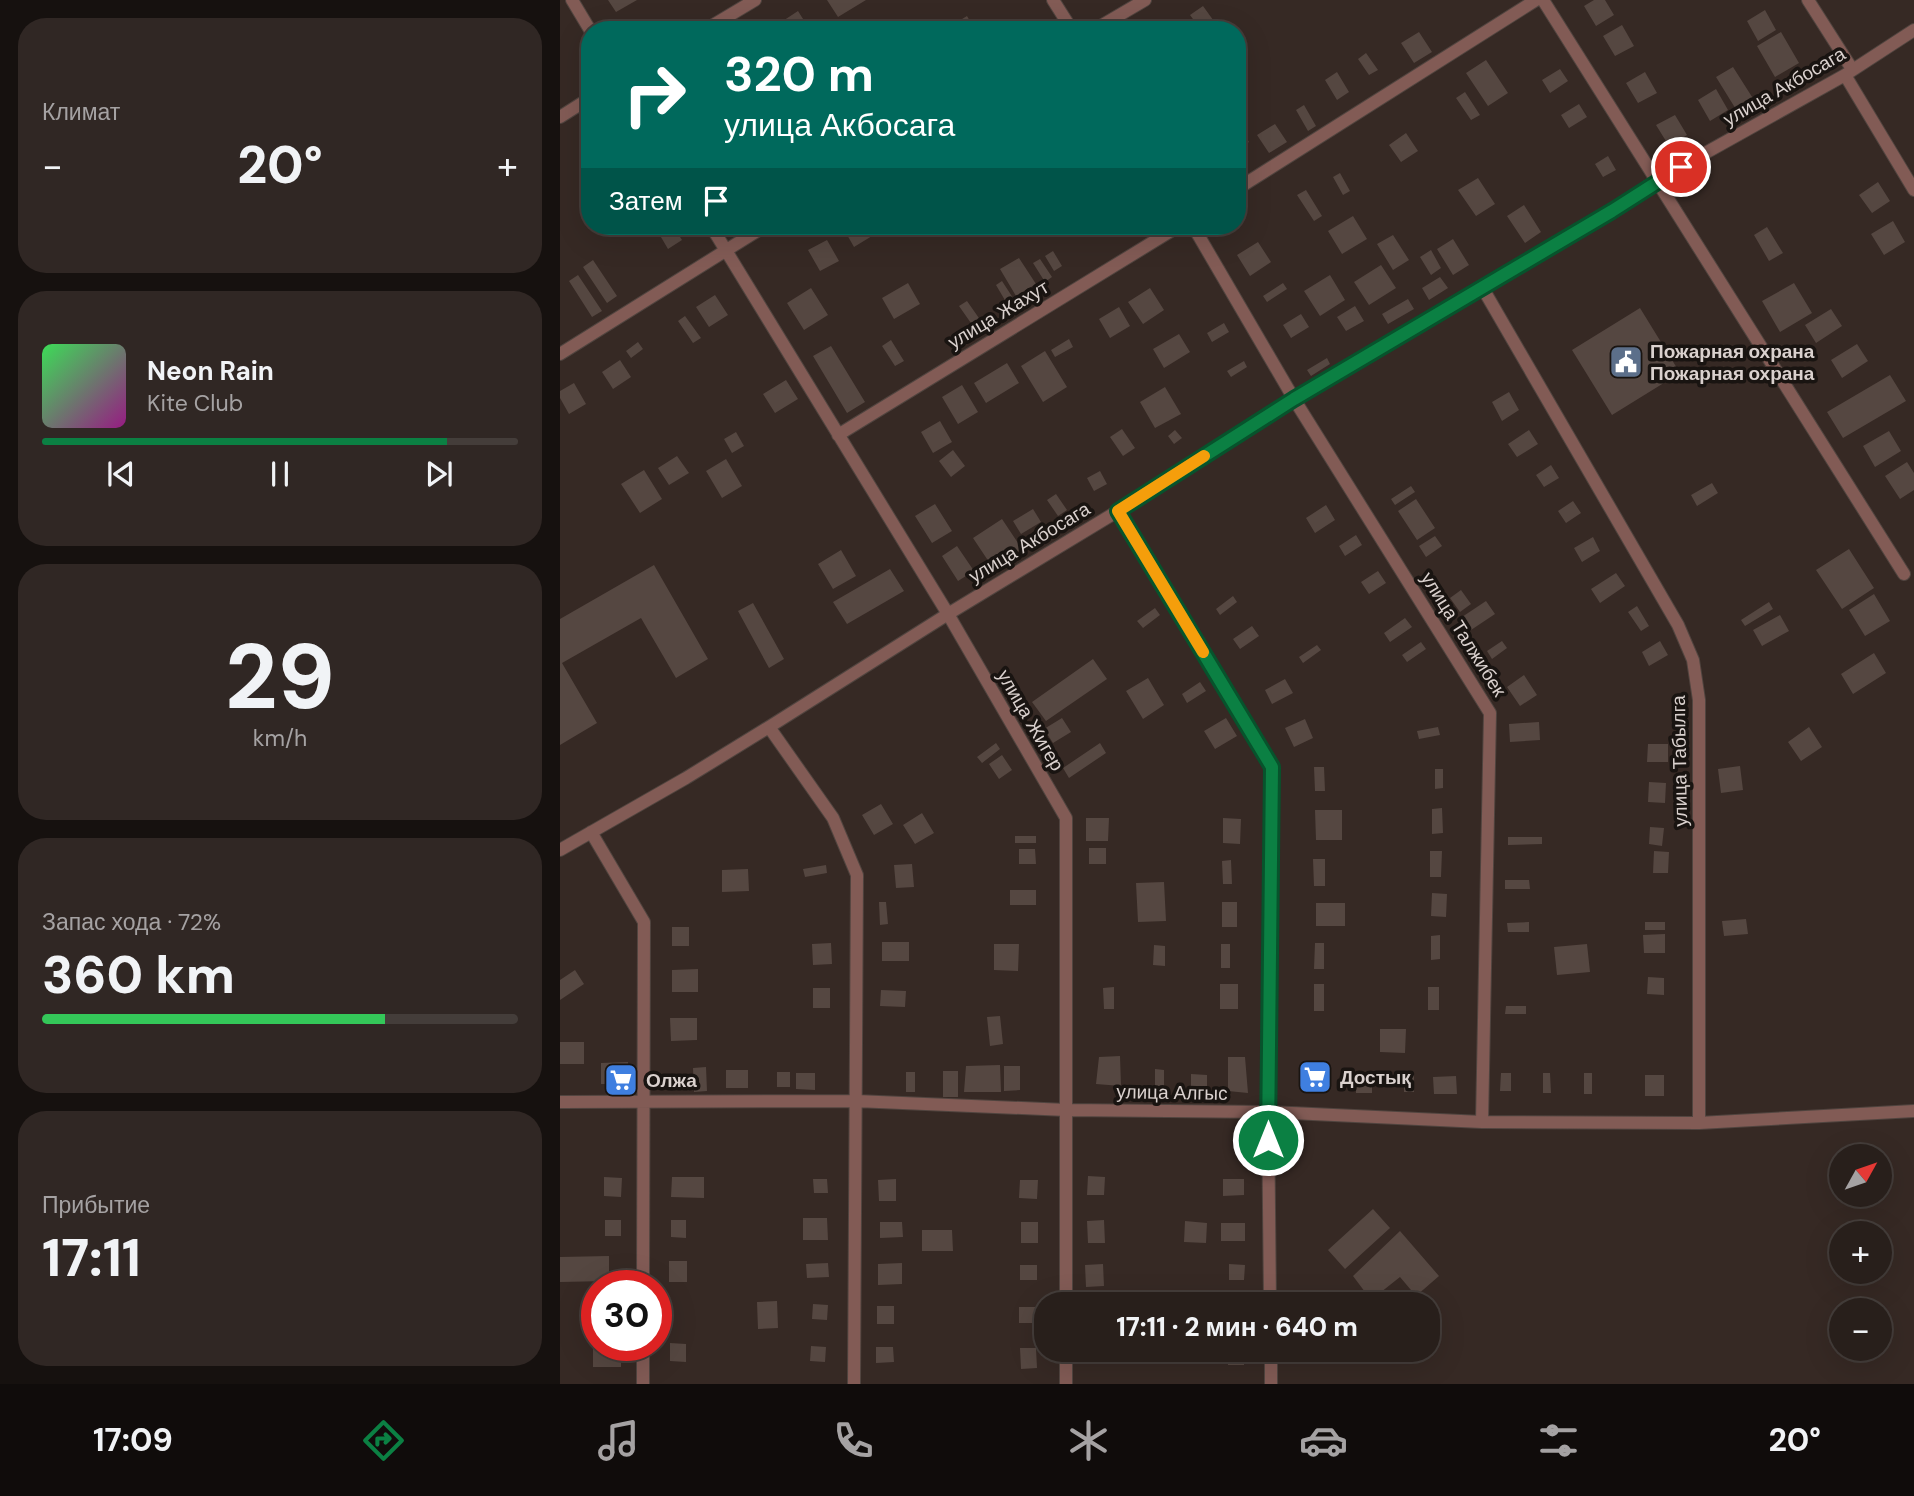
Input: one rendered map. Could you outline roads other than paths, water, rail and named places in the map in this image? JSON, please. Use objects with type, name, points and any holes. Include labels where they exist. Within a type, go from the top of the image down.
[{"type":"street","points":[[572,0],[585,21]]},
{"type":"street","points":[[720,21],[755,0]]},
{"type":"street","points":[[1053,0],[1066,21]]},
{"type":"street","points":[[1109,21],[1145,0]]},
{"type":"street","points":[[1246,183],[1536,0]]},
{"type":"street","points":[[1543,0],[1904,574]]},
{"type":"street","points":[[1808,0],[1914,190]]},
{"type":"street","name":"улица Акбосага","points":[[560,849],[686,778],[1294,399],[1612,211],[1657,180],[1848,72],[1914,30]]},
{"type":"street","points":[[560,117],[581,104]]},
{"type":"street","name":"улица Жигер","points":[[716,235],[948,614],[1066,818],[1066,1292]]},
{"type":"street","points":[[560,354],[749,235]]},
{"type":"street","name":"улица Жахут","points":[[838,435],[1164,235]]},
{"type":"street","name":"улица Талжибек","points":[[1198,235],[1294,399],[1490,713],[1482,1122]]},
{"type":"street","name":"улица Табылга","points":[[1482,287],[1678,625],[1693,660],[1699,701],[1699,1123]]},
{"type":"street","points":[[1118,511],[1272,767],[1268,1112],[1270,1292]]},
{"type":"street","points":[[769,727],[833,818],[857,875],[854,1384]]},
{"type":"street","points":[[591,832],[644,922],[643,1270]]},
{"type":"street","name":"улица Алгыс","points":[[560,1102],[856,1101],[1066,1110],[1268,1112],[1482,1122],[1699,1123],[1914,1111]]},
{"type":"street","points":[[643,1361],[643,1384]]},
{"type":"street","points":[[1066,1362],[1066,1384]]},
{"type":"street","points":[[1271,1362],[1271,1384]]},
{"type":"place","name":"Пожарная охрана Пожарная охрана","points":[[1626,362]]},
{"type":"place","name":"Достық","points":[[1315,1077]]},
{"type":"place","name":"Олжа","points":[[621,1080]]}]
